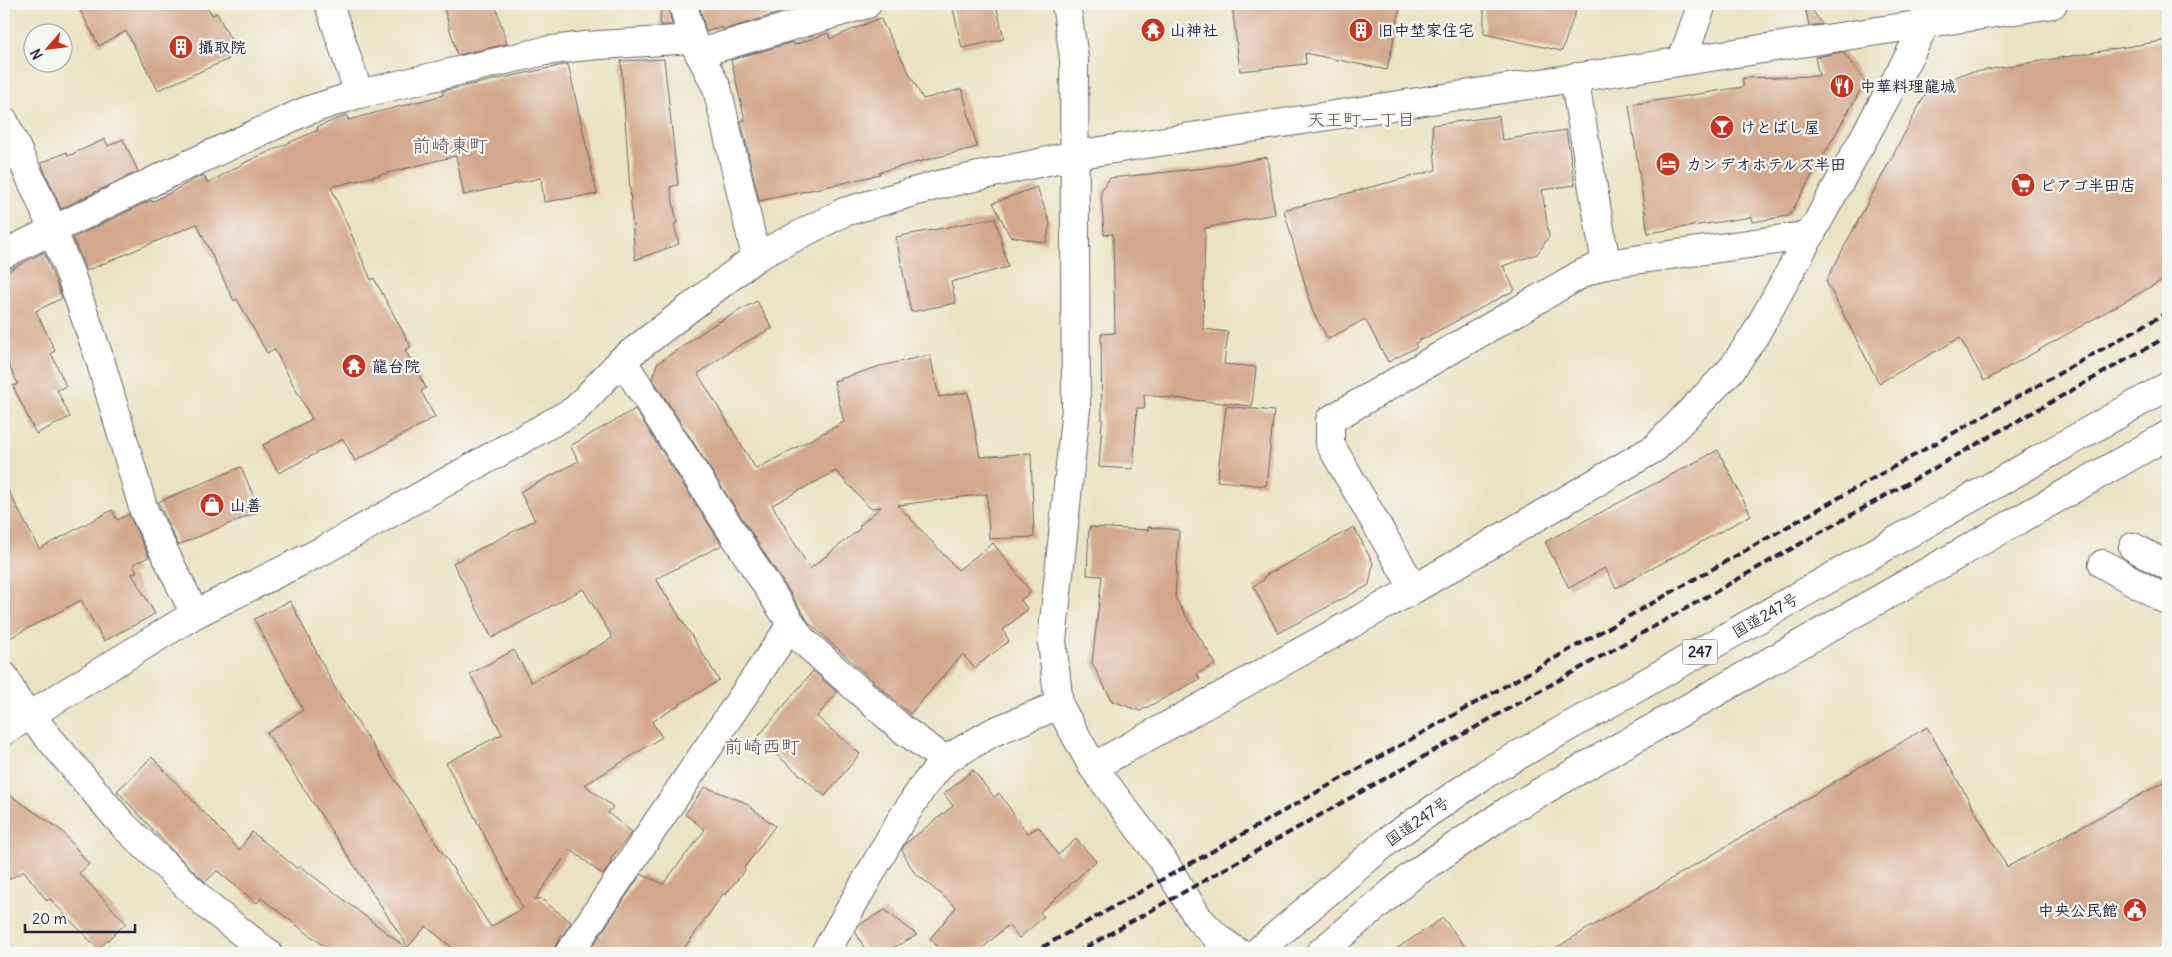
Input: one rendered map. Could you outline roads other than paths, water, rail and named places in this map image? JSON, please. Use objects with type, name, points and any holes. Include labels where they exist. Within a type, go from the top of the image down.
[{"type":"main road","points":[[329,4],[359,94]]},
{"type":"main road","points":[[683,4],[696,46],[717,88],[756,258]]},
{"type":"main road","points":[[4,254],[52,229],[306,111],[359,94],[545,51],[585,46],[696,46],[866,4]]},
{"type":"main road","points":[[1066,4],[1074,58],[1076,408],[1052,641],[1059,705],[1092,767],[1162,859],[1199,919],[1220,940],[1239,953]]},
{"type":"main road","points":[[1682,60],[1702,4]]},
{"type":"main road","points":[[4,731],[195,614],[324,550],[575,410],[622,360],[756,258],[844,212],[938,184],[1075,155],[1682,60],[1887,30],[1930,13],[2053,4]]},
{"type":"main road","points":[[1092,767],[1414,589],[1656,448],[1736,363],[1755,336],[1930,13]]},
{"type":"main road","points":[[1574,77],[1606,264]]},
{"type":"main road","points":[[4,120],[52,229],[101,363],[144,511],[195,614]]},
{"type":"main road","points":[[1414,589],[1330,444],[1330,420],[1583,273],[1606,264],[1811,234]]},
{"type":"main road","points":[[622,360],[790,625],[801,639],[901,728],[945,760]]},
{"type":"main road","name":"国道247号","points":[[1256,953],[1390,838],[1487,773],[2168,386]]},
{"type":"main road","name":"247","points":[[1320,953],[1414,874],[1509,810],[2168,434]]},
{"type":"main road","points":[[2133,547],[2168,566]]},
{"type":"main road","points":[[2102,564],[2168,600]]},
{"type":"main road","points":[[569,953],[790,625]]},
{"type":"main road","points":[[4,676],[15,698],[123,825],[209,907],[268,953]]},
{"type":"main road","points":[[825,953],[898,825],[924,785],[945,760],[993,732],[1059,705]]},
{"type":"railway","points":[[1032,953],[2168,312]]},
{"type":"railway","points":[[1076,953],[2168,336]]},
{"type":"place","name":"山神社","points":[[1153,30]]},
{"type":"place","name":"旧中埜家住宅","points":[[1361,30]]},
{"type":"place","name":"攝取院","points":[[181,47]]},
{"type":"place","name":"中華料理龍城","points":[[1842,86]]},
{"type":"place","name":"けとばし屋","points":[[1722,127]]},
{"type":"place","name":"カンデオホテルズ半田","points":[[1668,164]]},
{"type":"place","name":"ピアゴ半田店","points":[[2023,185]]},
{"type":"place","name":"龍台院","points":[[354,366]]},
{"type":"place","name":"山善","points":[[212,505]]},
{"type":"place","name":"中央公民館","points":[[2135,910]]},
{"type":"district","name":"天王町一丁目","points":[[1361,120]]},
{"type":"district","name":"前崎東町","points":[[450,145]]},
{"type":"district","name":"前崎西町","points":[[762,746]]}]
